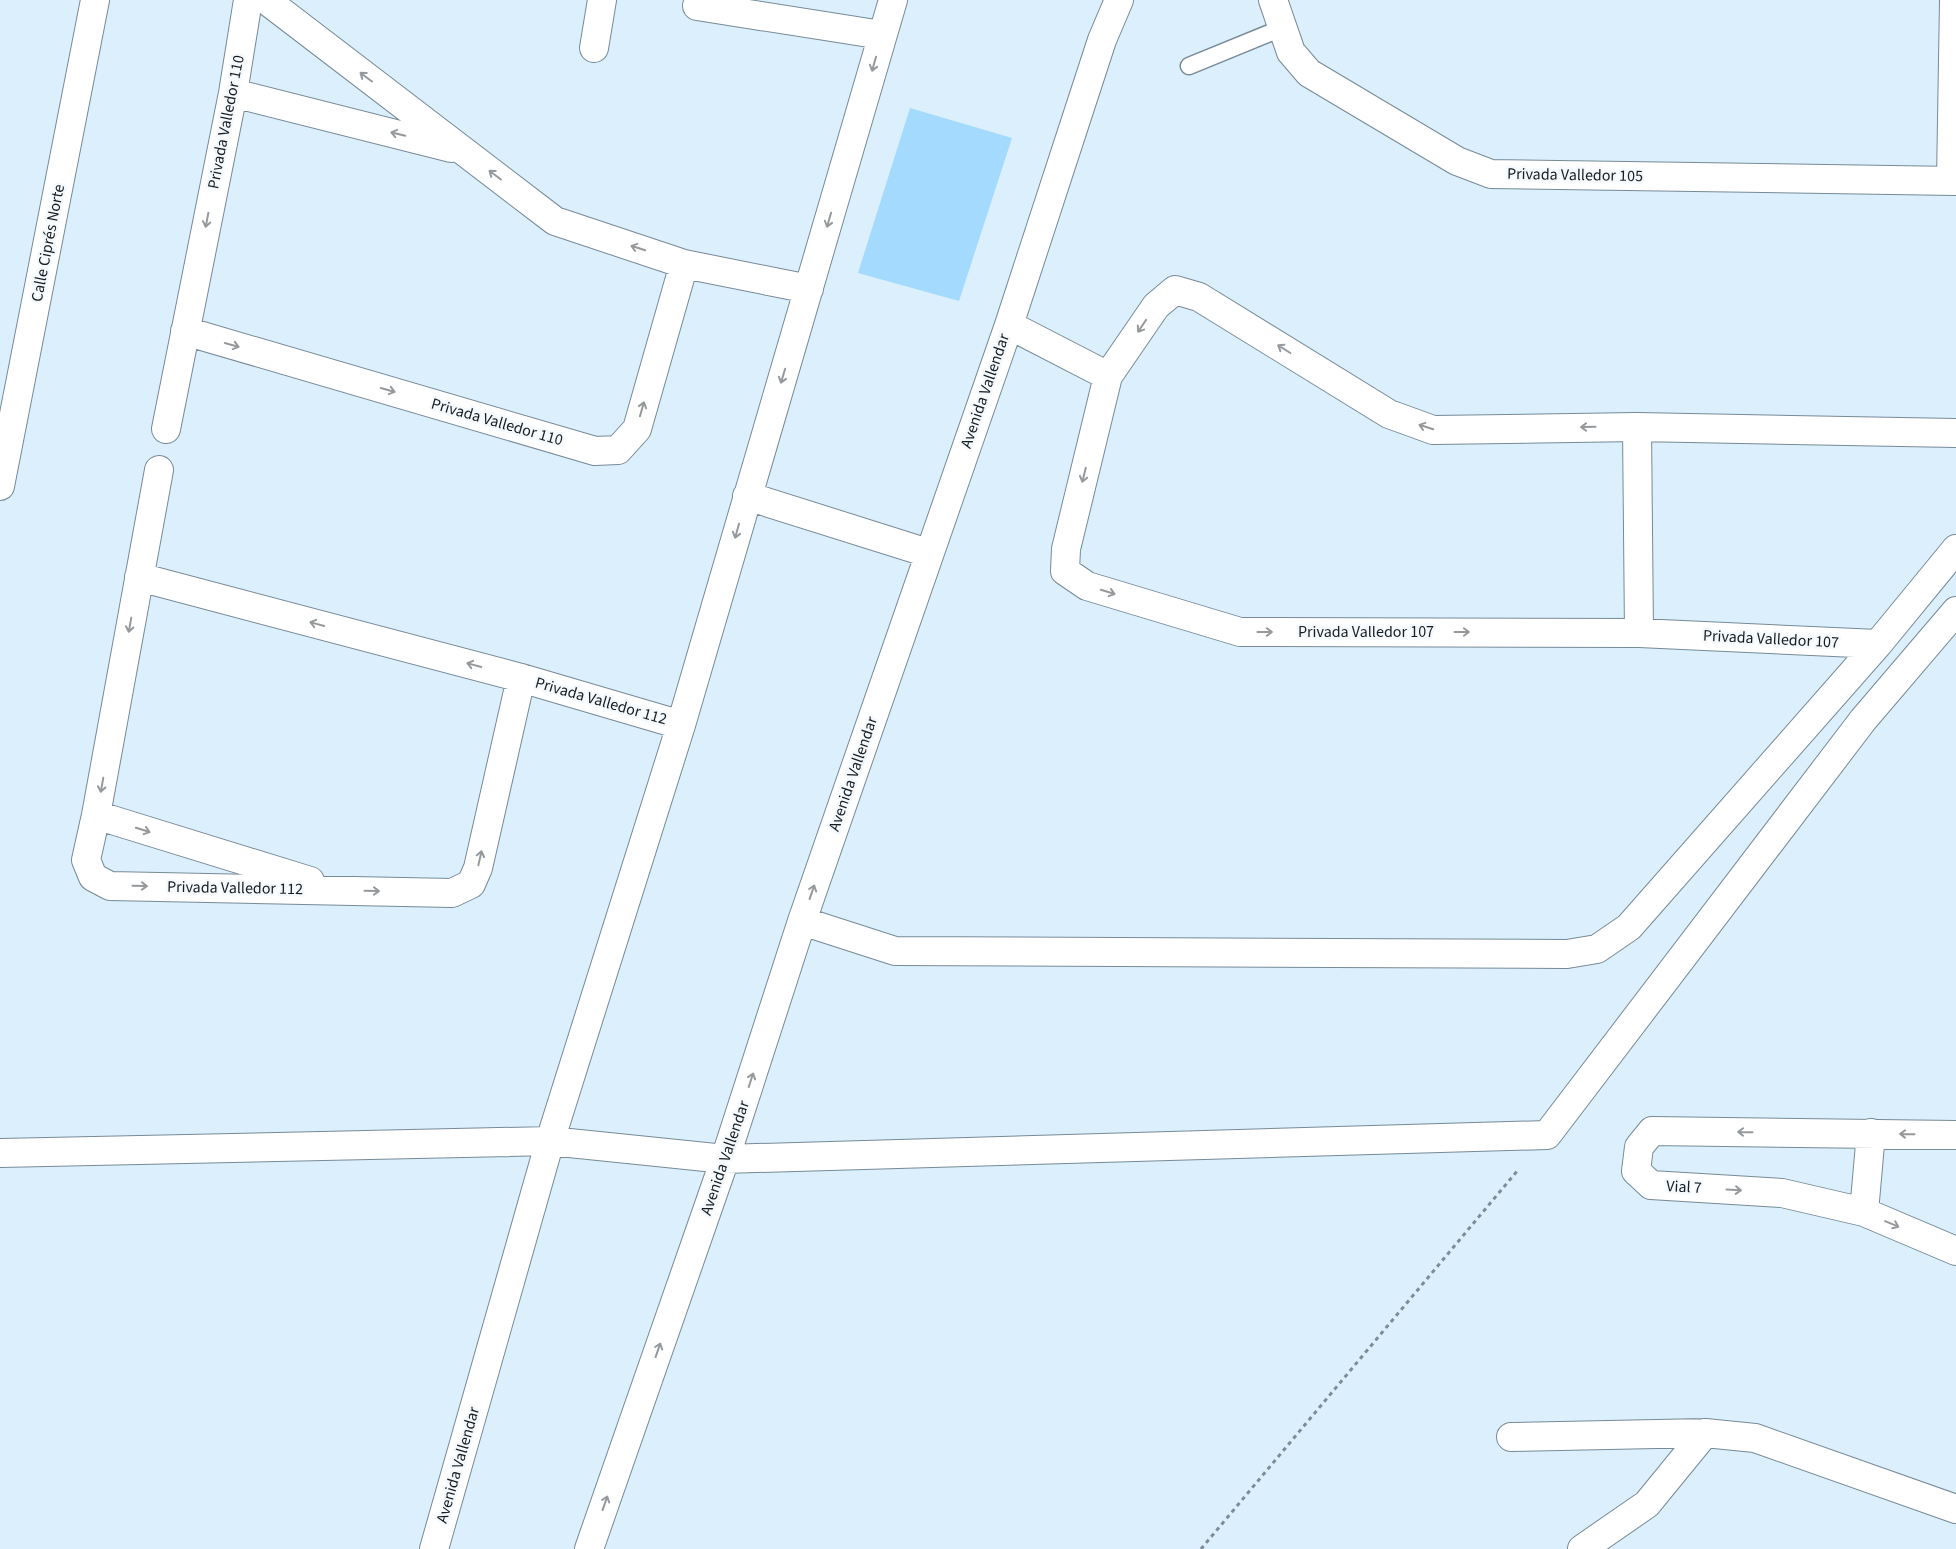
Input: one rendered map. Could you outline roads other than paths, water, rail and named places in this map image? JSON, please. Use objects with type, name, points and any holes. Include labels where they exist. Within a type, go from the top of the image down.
[{"type":"street","name":"Calle Ciprés Norte","points":[[0,486],[95,0]]},
{"type":"street","name":"Privada Valledor 110","points":[[166,429],[233,93],[248,0]]},
{"type":"street","points":[[266,0],[555,221],[684,264],[809,289]]},
{"type":"street","points":[[594,48],[602,0]]},
{"type":"street","name":"Avenida Vallendar","points":[[434,1549],[550,1141],[681,725],[893,0]]},
{"type":"street","name":"Avenida Vallendar","points":[[589,1549],[725,1159],[802,921],[1008,325],[1102,40],[1119,0]]},
{"type":"street","name":"Privada Valledor 105","points":[[1273,0],[1291,52],[1309,72],[1457,161],[1491,174],[1953,182],[1954,0]]},
{"type":"street","points":[[697,6],[781,9],[882,35]]},
{"type":"street","points":[[233,93],[463,150]]},
{"type":"street","name":"Privada Valledor 110","points":[[185,331],[595,451],[618,450],[637,429],[684,264]]},
{"type":"street","name":"Privada Valledor 107","points":[[1878,644],[1639,633],[1240,632],[1086,586],[1065,571],[1066,549],[1108,376],[1156,306],[1175,290],[1199,297],[1389,414],[1432,430],[1637,427],[1956,433]]},
{"type":"street","points":[[1008,325],[1108,376]]},
{"type":"street","points":[[1637,427],[1639,633]]},
{"type":"street","name":"Privada Valledor 112","points":[[159,470],[96,815],[86,860],[93,878],[110,886],[452,893],[471,884],[478,868],[521,678]]},
{"type":"street","points":[[747,496],[928,553]]},
{"type":"street","name":"Privada Valledor 107","points":[[802,921],[895,951],[1567,954],[1597,949],[1628,927],[1878,644],[1956,549]]},
{"type":"street","name":"Privada Valledor 112","points":[[138,577],[521,678],[681,725]]},
{"type":"street","points":[[0,1153],[550,1141],[725,1159],[1547,1135],[1863,720],[1956,610]]},
{"type":"street","points":[[96,815],[341,890]]},
{"type":"street","name":"Vial 7","points":[[1956,1135],[1652,1131],[1639,1147],[1636,1171],[1651,1185],[1782,1193],[1864,1212],[1956,1251]]},
{"type":"street","points":[[1864,1212],[1871,1133]]},
{"type":"street","points":[[1511,1437],[1705,1433],[1755,1438],[1956,1509]]},
{"type":"street","points":[[1582,1549],[1647,1504],[1705,1433]]},
{"type":"lane","points":[[1189,66],[1282,28]]}]
